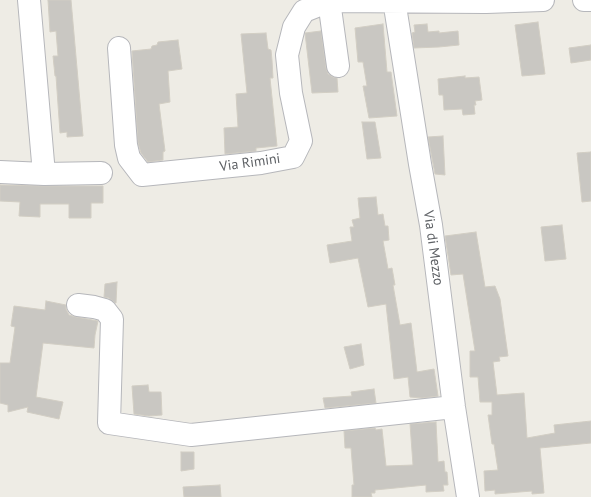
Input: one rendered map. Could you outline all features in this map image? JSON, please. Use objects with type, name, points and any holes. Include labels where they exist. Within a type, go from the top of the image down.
[{"type":"street","points":[[29,0],[44,174]]},
{"type":"street","name":"Via Rimini","points":[[119,48],[126,145],[129,158],[142,176],[261,163],[293,157],[301,141],[291,93],[287,55],[294,27],[304,11],[328,1],[486,2],[543,0]]},
{"type":"street","points":[[584,0],[591,0]]},
{"type":"street","points":[[328,1],[338,66]]},
{"type":"street","name":"Via di Mezzo","points":[[394,1],[431,225],[454,407],[468,497]]},
{"type":"street","points":[[0,172],[44,174],[101,173]]},
{"type":"street","points":[[78,305],[105,310],[112,319],[109,423],[191,435],[454,407]]},
{"type":"building","points":[[48,0],[71,0],[83,136],[67,137],[67,132],[60,133],[53,56],[58,56],[56,31],[50,32]]},
{"type":"building","points":[[538,22],[545,74],[522,76],[515,25]]},
{"type":"building","points":[[383,24],[387,72],[391,72],[397,116],[369,118],[363,86],[367,86],[363,62],[358,62],[355,28]]},
{"type":"building","points":[[427,24],[428,32],[439,31],[439,33],[458,31],[459,45],[414,48],[412,33],[415,32],[414,25]]},
{"type":"building","points":[[321,31],[326,68],[328,74],[337,78],[338,92],[312,93],[305,33]]},
{"type":"building","points":[[266,33],[268,49],[271,50],[272,60],[273,78],[270,78],[277,146],[256,148],[256,151],[225,154],[224,128],[238,127],[236,94],[247,93],[241,34]]},
{"type":"building","points":[[178,40],[182,69],[168,71],[170,102],[159,104],[165,151],[163,152],[163,160],[148,162],[141,153],[138,143],[132,51],[151,49],[152,46],[157,45],[158,42]]},
{"type":"building","points":[[591,45],[591,60],[571,63],[569,48]]},
{"type":"building","points":[[465,76],[465,78],[479,77],[482,100],[475,101],[475,114],[463,115],[462,109],[444,110],[443,95],[439,95],[438,79]]},
{"type":"building","points":[[362,122],[375,122],[381,158],[367,159]]},
{"type":"building","points":[[443,136],[445,175],[435,174],[428,137]]},
{"type":"building","points":[[591,152],[591,201],[582,202],[577,153]]},
{"type":"building","points":[[0,185],[103,186],[103,203],[91,203],[91,218],[69,218],[69,204],[40,204],[40,217],[19,216],[20,202],[0,201]]},
{"type":"building","points":[[376,197],[378,215],[383,214],[385,226],[388,226],[389,240],[383,241],[388,269],[392,268],[395,285],[393,285],[400,325],[411,323],[417,372],[434,369],[438,396],[422,398],[410,397],[408,377],[394,379],[386,304],[368,307],[358,258],[330,263],[327,245],[352,241],[350,227],[354,227],[352,220],[360,218],[358,198]]},
{"type":"building","points":[[562,225],[566,259],[545,261],[541,227]]},
{"type":"building","points":[[476,232],[485,287],[495,286],[500,299],[508,356],[499,357],[500,361],[493,362],[497,395],[524,393],[527,438],[555,433],[554,425],[591,421],[591,443],[540,448],[544,493],[532,494],[532,491],[495,494],[495,490],[485,491],[484,471],[498,470],[494,444],[492,444],[488,415],[492,415],[492,402],[480,402],[478,377],[470,377],[470,351],[475,351],[463,274],[451,275],[445,236]]},
{"type":"building","points":[[117,282],[115,303],[109,298],[104,297],[105,284]]},
{"type":"building","points":[[46,301],[66,305],[69,315],[98,321],[94,348],[43,343],[36,397],[63,402],[59,419],[27,412],[28,407],[8,412],[8,405],[0,403],[0,363],[10,363],[15,327],[11,326],[14,306],[45,310]]},
{"type":"building","points":[[361,344],[364,365],[350,369],[344,347]]},
{"type":"building","points":[[148,385],[149,392],[161,392],[162,415],[149,416],[134,414],[132,386]]},
{"type":"building","points":[[374,389],[376,403],[325,408],[323,398],[352,396],[351,392]]},
{"type":"building","points":[[436,422],[438,462],[444,461],[445,472],[447,472],[448,485],[443,485],[444,491],[426,492],[426,485],[375,490],[375,493],[371,493],[372,497],[352,497],[352,485],[354,485],[351,448],[345,448],[344,431],[375,428],[376,430],[382,429],[386,466],[413,465],[410,424]]},
{"type":"building","points":[[181,452],[194,452],[194,469],[181,471]]},
{"type":"building","points":[[220,485],[221,497],[184,497],[183,487]]}]
